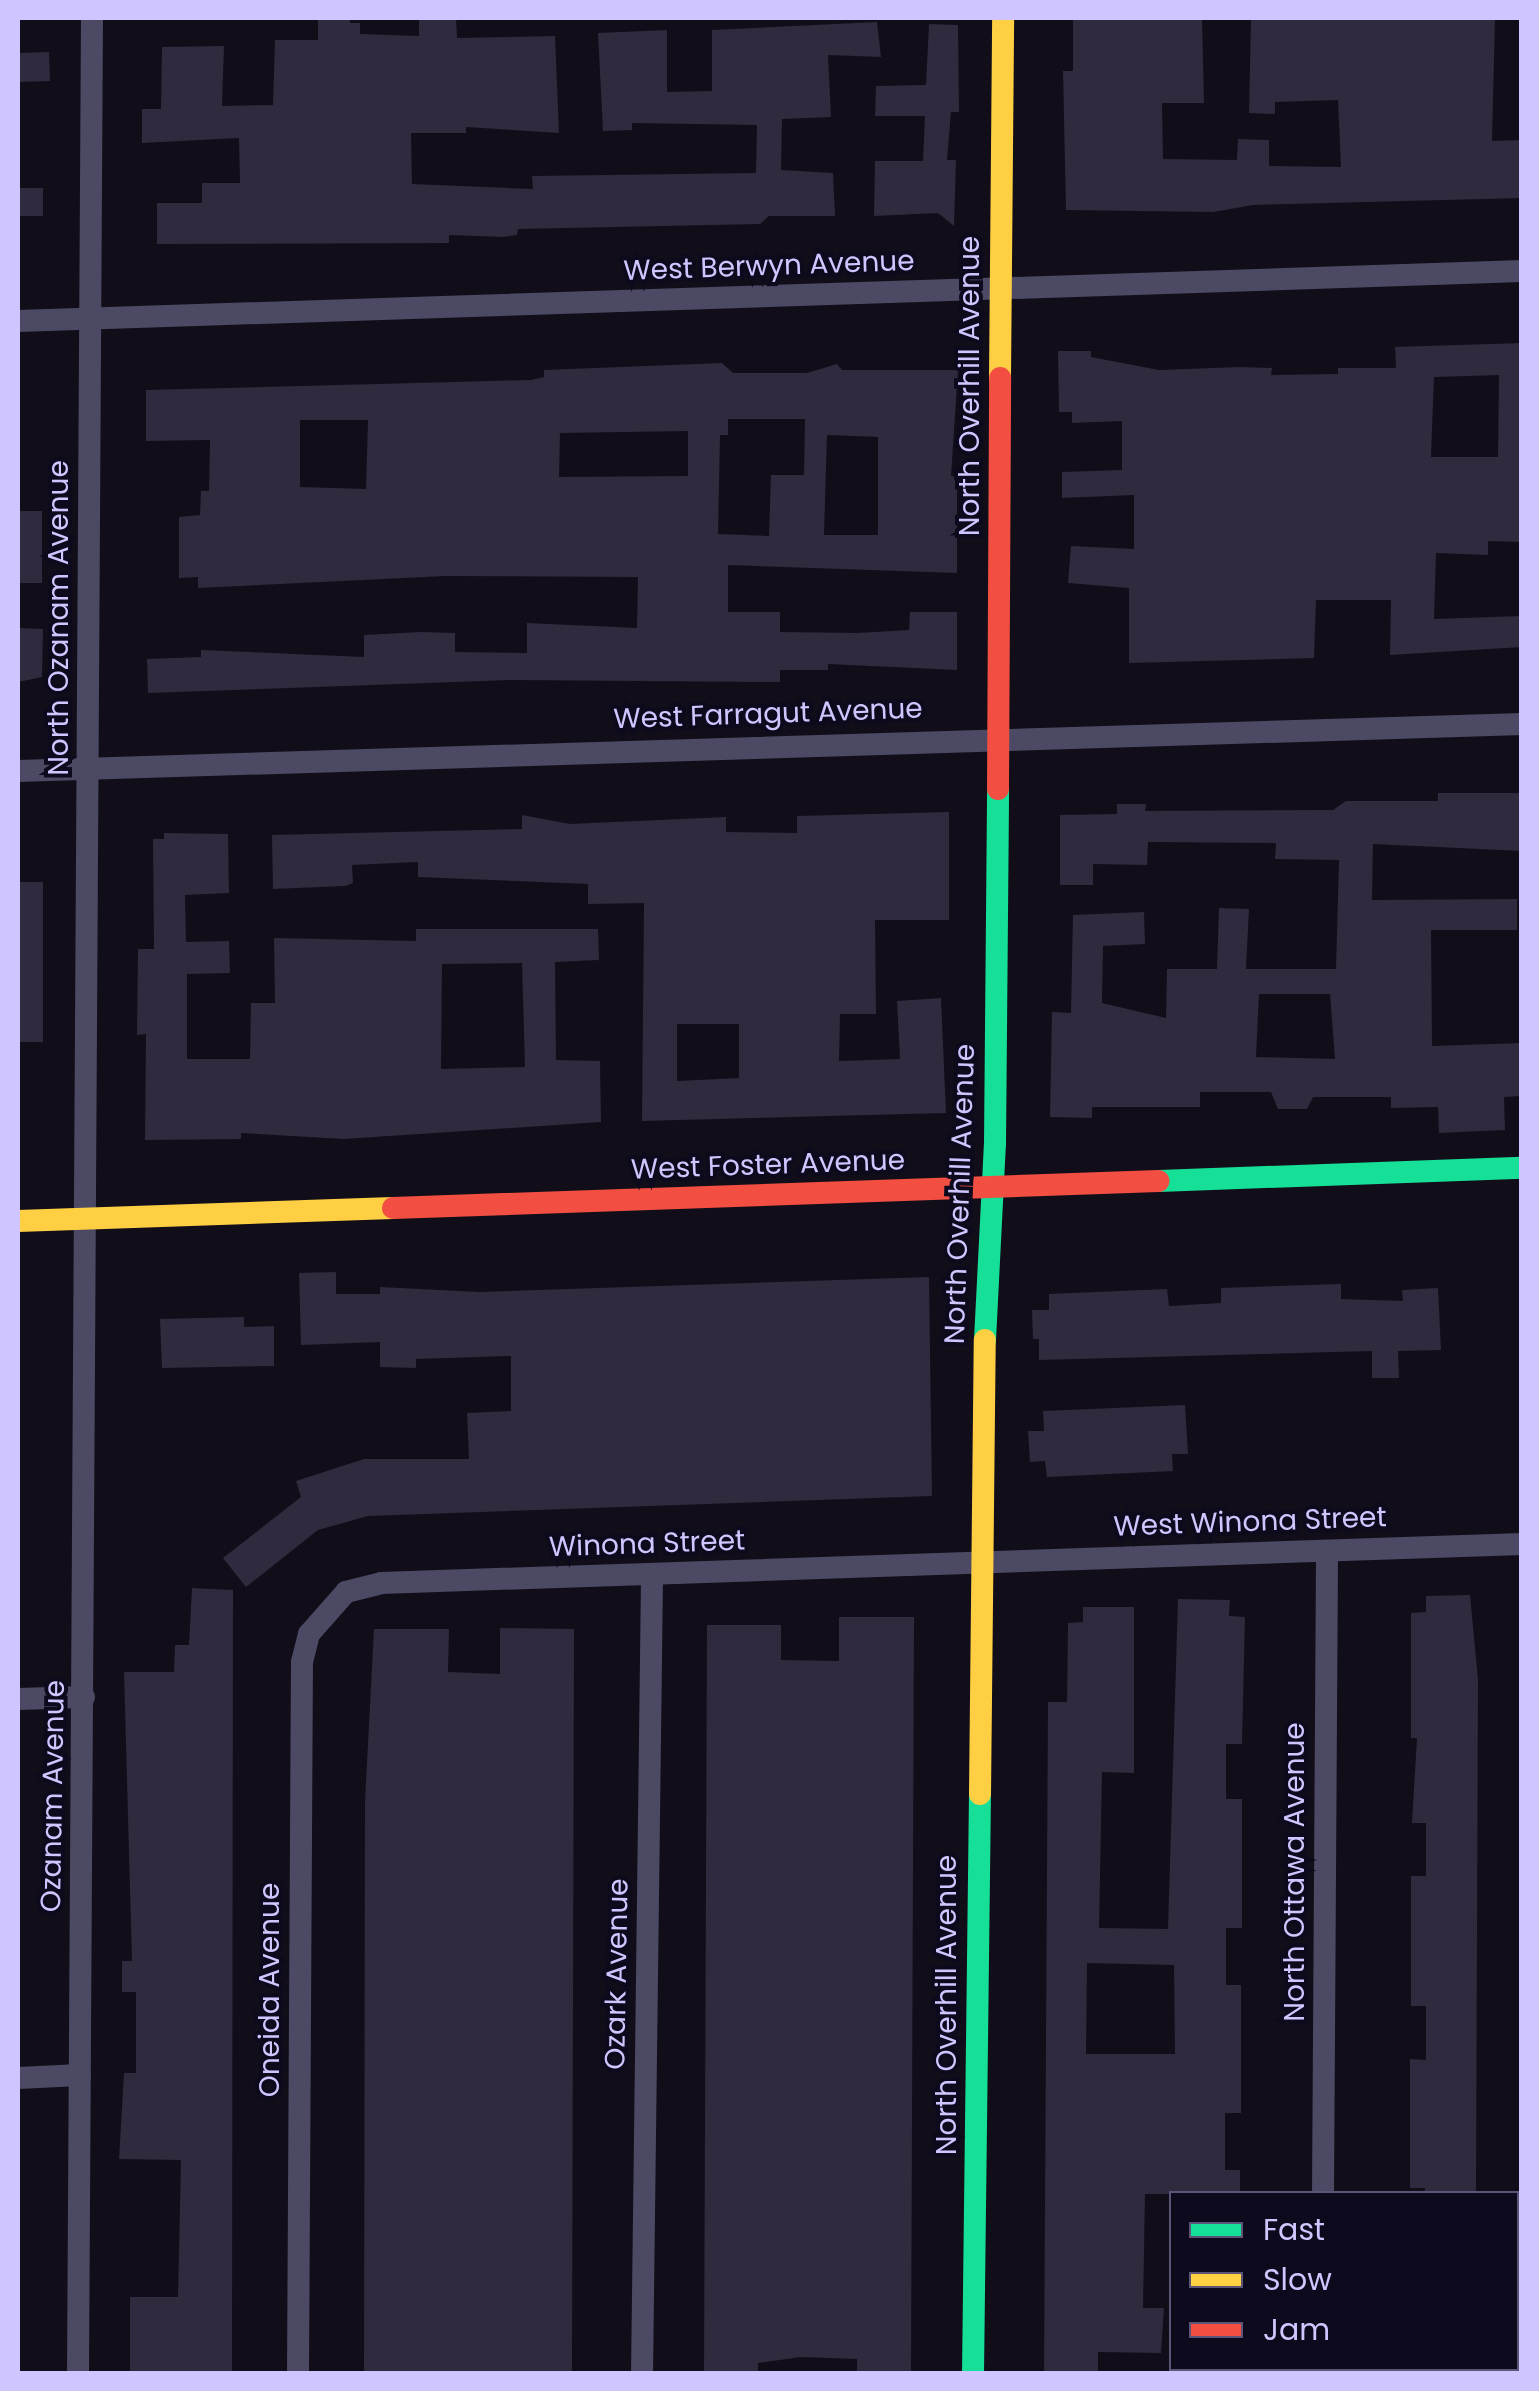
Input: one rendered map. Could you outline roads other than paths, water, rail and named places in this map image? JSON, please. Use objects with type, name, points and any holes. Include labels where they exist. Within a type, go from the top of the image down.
[{"type":"street","name":"North Ozanam Avenue","points":[[86,1219],[92,18]]},
{"type":"street","name":"North Overhill Avenue","points":[[974,2374],[980,1560],[998,736],[1003,18]]},
{"type":"street","name":"West Berwyn Avenue","points":[[18,321],[1522,271]]},
{"type":"street","name":"West Farragut Avenue","points":[[18,771],[998,736],[1522,724]]},
{"type":"street","name":"West Foster Avenue","points":[[18,1221],[1522,1168]]},
{"type":"street","name":"Ozanam Avenue","points":[[78,2374],[86,1219]]},
{"type":"street","name":"West Winona Street","points":[[980,1560],[1522,1544]]},
{"type":"street","name":"North Ottawa Avenue","points":[[1323,2191],[1327,1551]]},
{"type":"street","name":"Winona Street","points":[[324,1612],[346,1592],[381,1583],[980,1560]]},
{"type":"street","name":"Ozark Avenue","points":[[642,2374],[652,1575]]},
{"type":"street","name":"Oneida Avenue","points":[[298,2374],[302,1662],[324,1612]]},
{"type":"street","points":[[18,1699],[84,1697]]},
{"type":"street","points":[[18,2078],[80,2076]]}]
